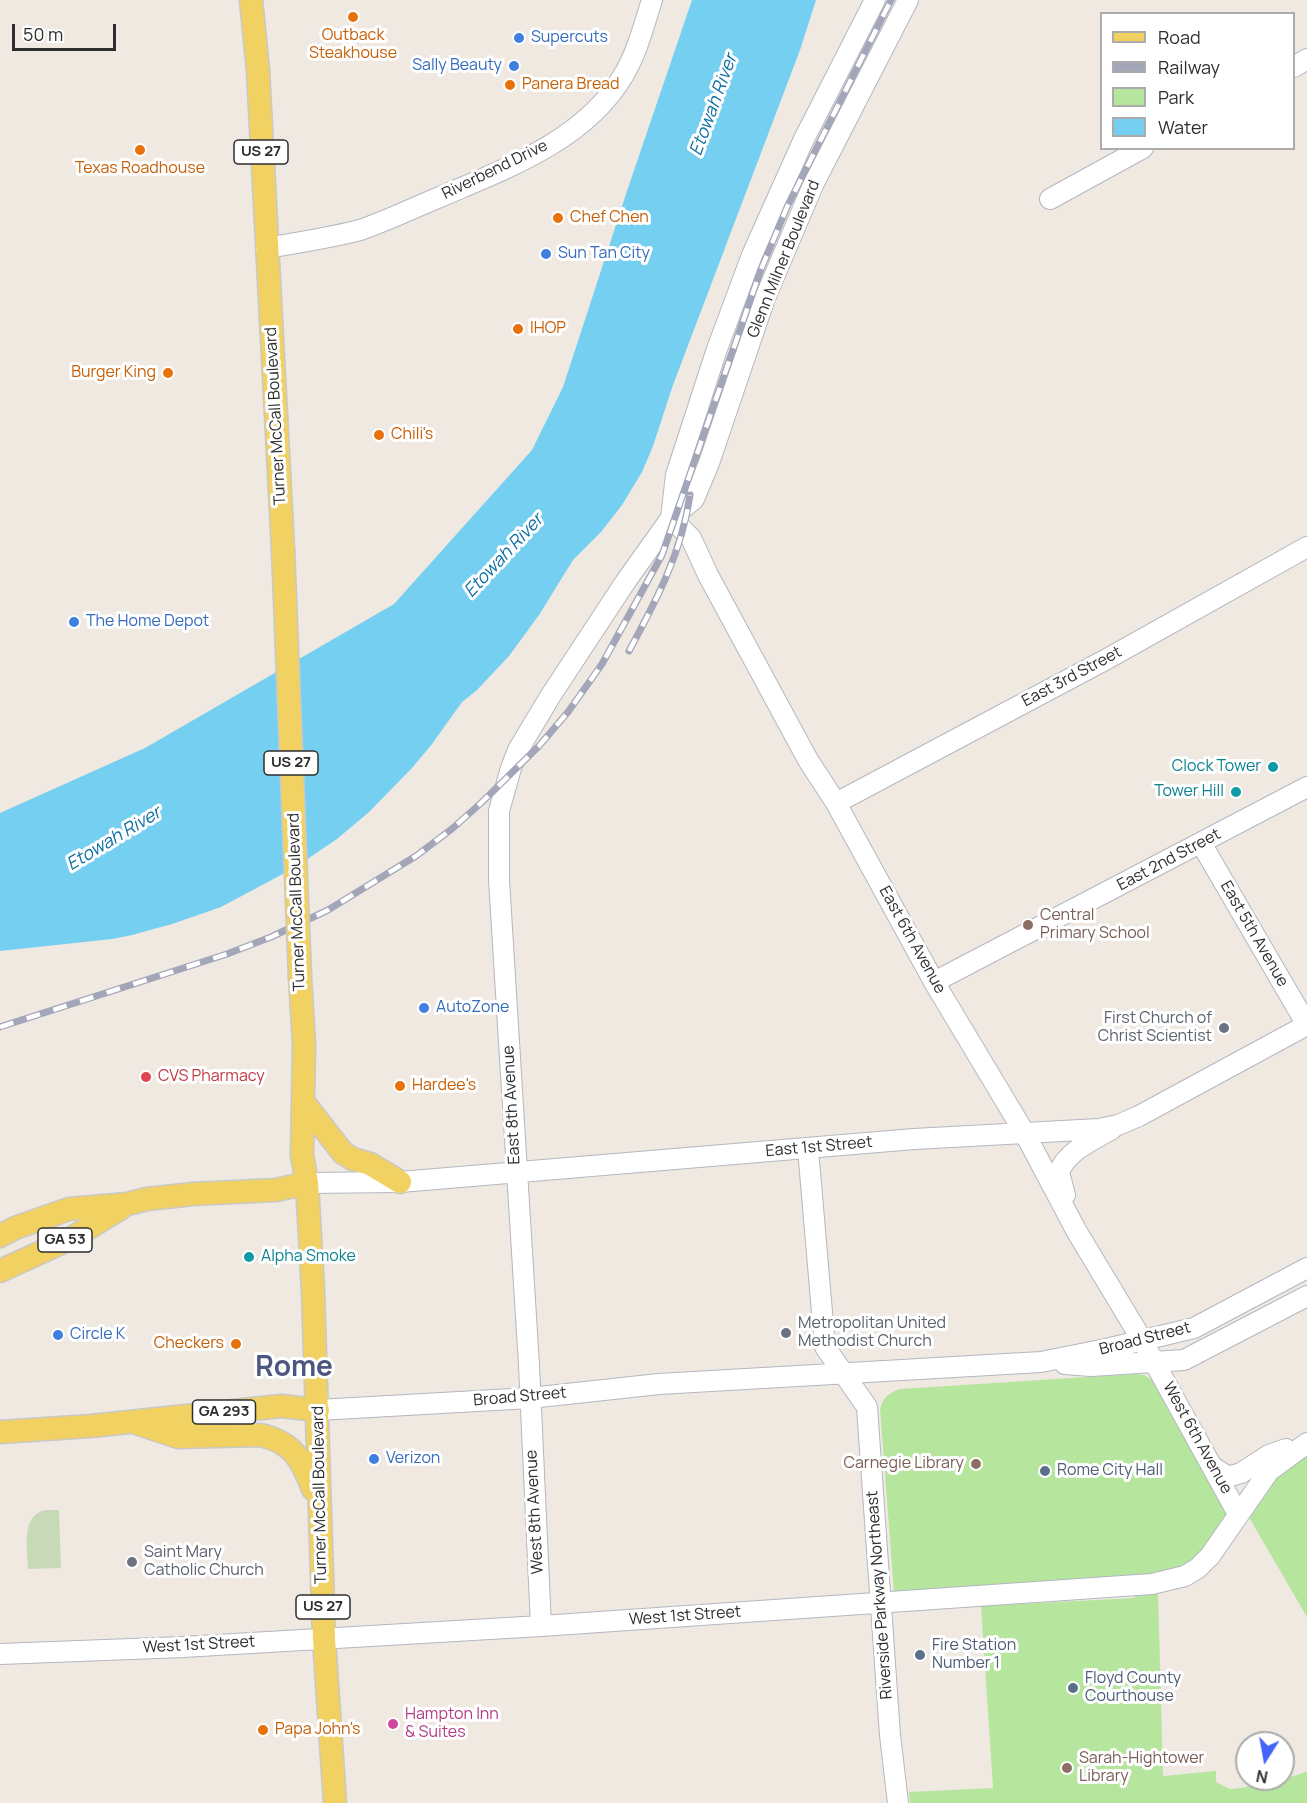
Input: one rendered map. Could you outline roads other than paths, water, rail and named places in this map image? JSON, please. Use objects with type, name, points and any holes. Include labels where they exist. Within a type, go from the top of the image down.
[{"type":"main road","name":"Turner McCall Boulevard","points":[[252,0],[258,70],[283,549],[304,1044],[302,1155],[307,1183],[318,1410],[324,1639],[335,1803]]},
{"type":"main road","points":[[304,1103],[343,1153],[370,1164],[400,1182]]},
{"type":"main road","name":"GA 53","points":[[0,1236],[15,1228],[69,1209],[127,1204],[147,1199],[193,1194],[276,1190],[307,1183]]},
{"type":"main road","name":"GA 53","points":[[0,1271],[72,1238],[127,1204]]},
{"type":"main road","name":"Broad Street","points":[[0,1432],[77,1427],[281,1406],[318,1410]]},
{"type":"main road","points":[[129,1421],[178,1437],[260,1435],[273,1437],[290,1448],[304,1463],[319,1503]]},
{"type":"street","name":"Riverbend Drive","points":[[266,248],[360,230],[515,163],[565,136],[589,116],[623,76],[639,40],[652,0]]},
{"type":"street","name":"Glenn Milner Boulevard","points":[[671,518],[676,475],[717,349],[752,255],[803,141],[875,0]]},
{"type":"street","name":"Glenn Milner Boulevard","points":[[499,811],[518,750],[626,581],[671,518],[694,499],[709,463],[765,298],[809,194],[908,0]]},
{"type":"street","points":[[1050,200],[1139,150]]},
{"type":"street","name":"East 6th Avenue","points":[[671,518],[691,538],[808,760],[836,803],[934,982],[1024,1132],[1077,1232],[1154,1362]]},
{"type":"street","name":"East 3rd Street","points":[[836,803],[1105,660],[1307,547]]},
{"type":"street","name":"East 2nd Street","points":[[934,982],[1307,787]]},
{"type":"street","name":"East 8th Avenue","points":[[499,811],[499,880],[530,1398]]},
{"type":"street","name":"East 5th Avenue","points":[[1202,843],[1307,1025]]},
{"type":"street","name":"East 1st Street","points":[[307,1183],[400,1182],[914,1139],[1099,1129],[1118,1125],[1139,1116],[1307,1025]]},
{"type":"street","points":[[1077,1232],[1059,1172],[1070,1155],[1118,1125]]},
{"type":"street","name":"Riverside Parkway Northeast","points":[[808,1149],[825,1347],[867,1407],[890,1735],[898,1803]]},
{"type":"street","name":"Broad Street","points":[[1041,1362],[1194,1328],[1307,1268]]},
{"type":"street","name":"Broad Street","points":[[318,1410],[530,1398],[659,1384],[1041,1362],[1090,1366],[1185,1360],[1307,1296]]},
{"type":"street","name":"West 6th Avenue","points":[[1154,1362],[1239,1514]]},
{"type":"street","name":"West 8th Avenue","points":[[530,1398],[541,1626]]},
{"type":"street","points":[[1213,1467],[1231,1476],[1241,1473],[1269,1455],[1307,1443]]},
{"type":"street","name":"West 1st Street","points":[[0,1654],[541,1626],[1152,1584],[1185,1576],[1198,1568],[1210,1556],[1269,1471],[1307,1443]]},
{"type":"water","name":"Etowah River","points":[[692,0],[816,0],[800,50],[673,385],[653,446],[642,472],[622,505],[601,532],[573,560],[539,615],[509,656],[477,690],[462,702],[412,768],[369,812],[337,839],[294,868],[221,907],[172,924],[112,939],[0,951],[0,813],[145,748],[394,604],[532,450],[563,387]]},
{"type":"railway","points":[[0,1027],[227,954],[271,937],[328,910],[416,856],[453,828],[539,746],[568,712],[602,664],[662,555],[760,272],[787,207],[891,0]]},
{"type":"railway","points":[[629,651],[667,576],[681,536],[690,495]]},
{"type":"place","name":"Outback Steakhouse","points":[[353,17]]},
{"type":"place","name":"Supercuts","points":[[519,38]]},
{"type":"place","name":"Sally Beauty","points":[[514,66]]},
{"type":"place","name":"Panera Bread","points":[[510,85]]},
{"type":"place","name":"Texas Roadhouse","points":[[140,150]]},
{"type":"place","name":"Chef Chen","points":[[558,218]]},
{"type":"place","name":"Sun Tan City","points":[[546,254]]},
{"type":"place","name":"IHOP","points":[[518,329]]},
{"type":"place","name":"Burger King","points":[[168,373]]},
{"type":"place","name":"Chili's","points":[[379,435]]},
{"type":"place","name":"The Home Depot","points":[[74,622]]},
{"type":"place","name":"Clock Tower","points":[[1273,767]]},
{"type":"place","name":"Tower Hill","points":[[1236,792]]},
{"type":"place","name":"Central Primary School","points":[[1028,925]]},
{"type":"place","name":"AutoZone","points":[[424,1008]]},
{"type":"place","name":"First Church of Christ Scientist","points":[[1224,1028]]},
{"type":"place","name":"CVS Pharmacy","points":[[146,1077]]},
{"type":"place","name":"Hardee's","points":[[400,1086]]},
{"type":"place","name":"Alpha Smoke","points":[[249,1257]]},
{"type":"place","name":"Metropolitan United Methodist Church","points":[[786,1333]]},
{"type":"place","name":"Circle K","points":[[58,1335]]},
{"type":"place","name":"Checkers","points":[[236,1344]]},
{"type":"place","name":"Verizon","points":[[374,1459]]},
{"type":"place","name":"Carnegie Library","points":[[976,1464]]},
{"type":"place","name":"Rome City Hall","points":[[1045,1471]]},
{"type":"place","name":"Saint Mary Catholic Church","points":[[132,1562]]},
{"type":"place","name":"Fire Station Number 1","points":[[920,1655]]},
{"type":"place","name":"Floyd County Courthouse","points":[[1073,1688]]},
{"type":"place","name":"Hampton Inn & Suites","points":[[393,1724]]},
{"type":"place","name":"Papa John's","points":[[263,1730]]},
{"type":"place","name":"Sarah-Hightower Library","points":[[1067,1768]]},
{"type":"district","name":"Rome","points":[[294,1368]]}]
